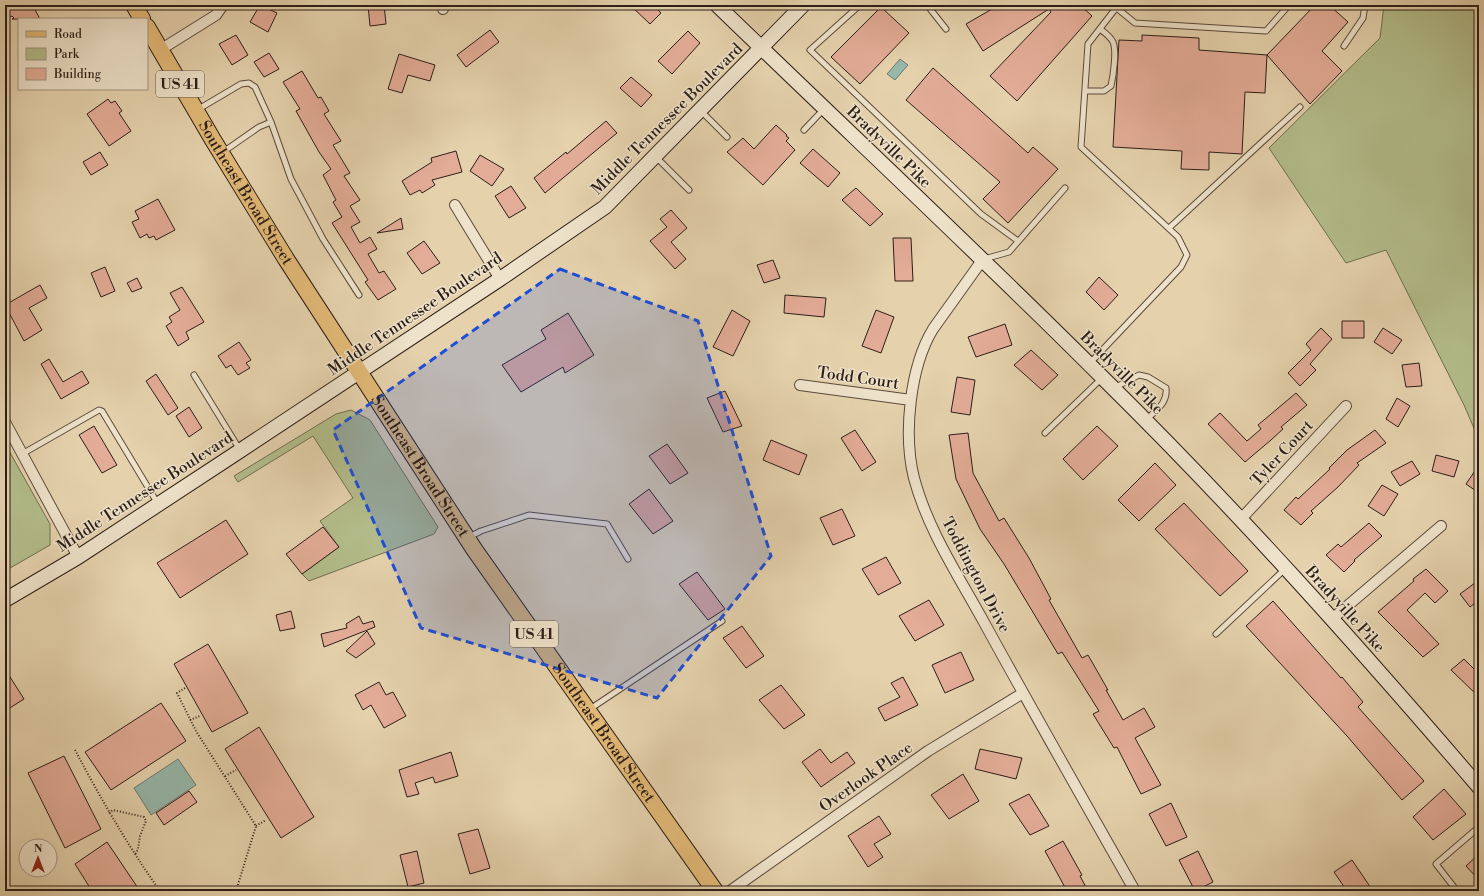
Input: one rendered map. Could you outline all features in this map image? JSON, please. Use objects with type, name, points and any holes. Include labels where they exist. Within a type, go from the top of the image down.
[{"type":"main road","points":[[134,5],[141,18]]},
{"type":"main road","name":"Bradyville Pike","points":[[717,5],[983,259],[1114,388],[1241,519],[1332,618],[1479,787]]},
{"type":"main road","name":"Middle Tennessee Boulevard","points":[[5,600],[78,557],[359,373],[605,207],[803,5]]},
{"type":"main road","name":"Southeast Broad Street","points":[[148,29],[221,153],[286,259],[467,539],[715,891]]},
{"type":"street","points":[[160,50],[216,15],[223,5]]},
{"type":"street","points":[[455,205],[500,279]]},
{"type":"street","name":"Toddington Drive","points":[[983,259],[927,338],[915,378],[911,400],[909,424],[914,477],[930,524],[1023,693],[1135,891]]},
{"type":"street","name":"Todd Court","points":[[800,385],[911,400]]},
{"type":"street","name":"Tyler Court","points":[[1241,519],[1346,406]]},
{"type":"street","points":[[5,422],[78,557]]},
{"type":"street","points":[[1332,618],[1441,526]]},
{"type":"street","name":"Overlook Place","points":[[730,891],[928,751],[1023,693]]},
{"type":"lane","points":[[860,5],[810,50],[981,214],[1018,242]]},
{"type":"lane","points":[[927,5],[946,29]]},
{"type":"lane","points":[[1089,364],[1182,267],[1187,255],[1178,237],[1081,147],[1088,44],[1114,7],[1135,23],[1266,31],[1290,5]]},
{"type":"lane","points":[[1344,46],[1363,18],[1365,5]]},
{"type":"lane","points":[[1085,90],[1104,91],[1111,86],[1114,44],[1109,36],[1100,29]]},
{"type":"lane","points":[[196,111],[241,84],[249,83],[255,87],[271,122],[291,179],[322,239],[360,295]]},
{"type":"lane","points":[[1169,228],[1300,107]]},
{"type":"lane","points":[[804,130],[825,108]]},
{"type":"lane","points":[[701,110],[727,137]]},
{"type":"lane","points":[[221,153],[259,127],[271,122]]},
{"type":"lane","points":[[655,157],[689,190]]},
{"type":"lane","points":[[983,259],[1009,252],[1066,188]]},
{"type":"lane","points":[[194,375],[241,450]]},
{"type":"lane","points":[[1114,388],[1139,375],[1148,377],[1166,388],[1167,396],[1162,405],[1145,421]]},
{"type":"lane","points":[[1045,434],[1103,377]]},
{"type":"lane","points":[[22,454],[99,410],[102,411],[158,504]]},
{"type":"lane","points":[[467,539],[481,531],[529,515],[607,524],[628,559]]},
{"type":"lane","points":[[1216,634],[1286,568]]},
{"type":"lane","points":[[588,711],[722,621]]},
{"type":"lane","points":[[1457,891],[1436,864],[1479,827]]},
{"type":"path","points":[[185,688],[177,694],[190,720],[256,826]]},
{"type":"path","points":[[190,720],[200,716]]},
{"type":"path","points":[[75,750],[109,813],[135,855],[160,891]]},
{"type":"path","points":[[225,776],[236,770]]},
{"type":"path","points":[[109,813],[113,810],[144,817],[146,821],[135,855]]},
{"type":"path","points":[[236,891],[256,826],[266,820]]},
{"type":"highlighted area","points":[[560,269],[698,321],[771,556],[657,698],[421,628],[333,430]]},
{"type":"green space","points":[[1384,5],[1479,5],[1479,440],[1464,405],[1386,250],[1346,263],[1269,148],[1380,38]]},
{"type":"green space","points":[[351,410],[370,420],[438,527],[434,534],[309,581],[302,574],[339,547],[320,521],[353,498],[313,436],[238,482],[234,476],[336,414]]},
{"type":"green space","points":[[8,449],[50,524],[50,545],[5,571],[5,451]]},
{"type":"shaded area","points":[[900,59],[908,65],[895,80],[887,74]]},
{"type":"shaded area","points":[[178,759],[196,785],[151,815],[134,788]]},
{"type":"building","points":[[5,5],[30,5],[32,9],[34,8],[39,18],[12,19],[14,18],[12,16],[9,17],[5,9]]},
{"type":"building","points":[[260,5],[277,13],[268,32],[250,22]]},
{"type":"building","points":[[368,5],[384,5],[386,24],[370,26]]},
{"type":"building","points":[[630,5],[653,5],[661,13],[650,24]]},
{"type":"building","points":[[999,5],[1080,5],[1092,16],[1017,101],[990,76],[1051,12],[1049,9],[983,51],[966,24]]},
{"type":"building","points":[[1315,5],[1329,5],[1348,22],[1322,51],[1342,71],[1310,104],[1267,55]]},
{"type":"building","points":[[881,7],[909,33],[860,84],[831,57]]},
{"type":"building","points":[[490,30],[499,42],[466,67],[457,55]]},
{"type":"building","points":[[688,31],[700,43],[672,74],[658,61]]},
{"type":"building","points":[[236,35],[248,55],[232,65],[219,44]]},
{"type":"building","points":[[1142,35],[1199,38],[1199,50],[1267,55],[1265,93],[1245,92],[1242,154],[1209,152],[1209,170],[1181,169],[1182,151],[1113,147],[1119,40],[1142,41]]},
{"type":"building","points":[[269,53],[279,69],[264,77],[254,62]]},
{"type":"building","points":[[399,54],[435,65],[430,81],[408,75],[402,93],[388,89]]},
{"type":"building","points":[[933,68],[1028,153],[1033,147],[1058,169],[1008,223],[983,199],[1000,182],[906,100]]},
{"type":"building","points":[[302,71],[318,98],[321,97],[329,111],[324,114],[341,141],[333,145],[350,173],[344,176],[360,200],[350,206],[360,222],[351,227],[360,243],[370,237],[377,249],[368,254],[379,273],[384,271],[396,289],[378,300],[365,282],[368,280],[332,223],[342,217],[333,202],[336,200],[323,175],[331,169],[319,152],[296,111],[300,109],[283,82]]},
{"type":"building","points":[[631,77],[652,95],[641,107],[620,88]]},
{"type":"building","points":[[108,99],[111,103],[115,101],[122,111],[119,113],[131,131],[109,146],[87,114]]},
{"type":"building","points":[[606,121],[617,133],[545,193],[534,178],[566,152],[567,154]]},
{"type":"building","points":[[776,125],[787,135],[786,136],[789,138],[786,141],[795,150],[763,185],[727,152],[743,138],[754,149]]},
{"type":"building","points":[[813,149],[840,173],[828,187],[800,163]]},
{"type":"building","points":[[456,151],[462,172],[432,180],[435,185],[422,193],[420,190],[410,195],[402,181],[432,162],[431,158]]},
{"type":"building","points":[[100,152],[108,165],[91,175],[83,162]]},
{"type":"building","points":[[480,155],[504,169],[492,186],[470,171]]},
{"type":"building","points":[[511,186],[526,208],[509,218],[495,196]]},
{"type":"building","points":[[856,188],[883,214],[870,226],[842,200]]},
{"type":"building","points":[[158,199],[175,230],[156,240],[154,236],[149,238],[147,234],[140,238],[132,222],[139,219],[135,211]]},
{"type":"building","points":[[671,210],[687,228],[671,242],[686,259],[675,269],[650,241],[667,227],[660,219]]},
{"type":"building","points":[[401,218],[403,229],[377,233]]},
{"type":"building","points":[[893,238],[911,238],[913,281],[895,281]]},
{"type":"building","points":[[424,241],[440,263],[422,274],[407,253]]},
{"type":"building","points":[[773,260],[780,278],[764,283],[757,265]]},
{"type":"building","points":[[105,267],[115,291],[101,297],[91,273]]},
{"type":"building","points":[[1099,277],[1118,295],[1104,310],[1086,292]]},
{"type":"building","points":[[137,278],[142,288],[132,292],[127,283]]},
{"type":"building","points":[[40,285],[47,298],[29,308],[42,330],[24,341],[5,305]]},
{"type":"building","points":[[182,287],[204,322],[186,332],[189,339],[178,346],[166,326],[172,322],[169,317],[180,310],[170,293]]},
{"type":"building","points":[[785,295],[826,298],[824,317],[784,313]]},
{"type":"building","points":[[732,310],[750,321],[733,356],[713,347]]},
{"type":"building","points":[[876,310],[894,317],[881,353],[862,346]]},
{"type":"building","points":[[568,313],[594,355],[565,373],[563,367],[521,392],[502,365],[546,339],[541,330]]},
{"type":"building","points":[[1342,321],[1364,321],[1364,338],[1342,338]]},
{"type":"building","points":[[1005,324],[1012,345],[976,357],[968,337]]},
{"type":"building","points":[[1321,328],[1332,339],[1310,364],[1316,370],[1300,386],[1288,373],[1311,350],[1306,344]]},
{"type":"building","points":[[1383,328],[1402,340],[1392,354],[1374,342]]},
{"type":"building","points":[[239,342],[251,360],[246,363],[250,368],[238,375],[231,365],[226,368],[218,356]]},
{"type":"building","points":[[1031,350],[1058,375],[1042,390],[1014,365]]},
{"type":"building","points":[[49,359],[63,382],[82,371],[89,383],[61,399],[41,364]]},
{"type":"building","points":[[1419,363],[1422,386],[1406,387],[1402,365]]},
{"type":"building","points":[[156,374],[178,408],[168,415],[146,381]]},
{"type":"building","points":[[957,377],[975,380],[970,415],[951,412]]},
{"type":"building","points":[[725,391],[742,426],[723,432],[707,398]]},
{"type":"building","points":[[1296,393],[1307,405],[1281,427],[1283,429],[1245,462],[1208,424],[1220,413],[1247,441],[1261,429],[1258,425]]},
{"type":"building","points":[[1397,398],[1410,406],[1398,427],[1386,419]]},
{"type":"building","points":[[189,407],[202,428],[189,437],[176,416]]},
{"type":"building","points":[[94,426],[117,465],[102,473],[79,435]]},
{"type":"building","points":[[1097,426],[1118,446],[1083,480],[1063,459]]},
{"type":"building","points":[[855,430],[876,462],[862,471],[841,438]]},
{"type":"building","points":[[1375,430],[1386,443],[1357,463],[1359,465],[1338,487],[1311,511],[1313,513],[1301,525],[1284,510],[1296,497],[1298,499],[1330,469],[1329,468],[1347,450]]},
{"type":"building","points":[[968,433],[973,473],[999,521],[1004,518],[1029,558],[1051,599],[1049,600],[1082,658],[1088,655],[1123,720],[1144,708],[1155,727],[1135,738],[1161,785],[1141,794],[1117,747],[1114,748],[1093,714],[1099,711],[1062,652],[1058,654],[1004,564],[980,529],[956,479],[949,435]]},
{"type":"building","points":[[771,440],[807,455],[799,475],[763,460]]},
{"type":"building","points":[[667,444],[688,473],[670,484],[649,456]]},
{"type":"building","points":[[1436,455],[1459,461],[1454,477],[1432,471]]},
{"type":"building","points":[[1412,461],[1420,474],[1400,486],[1391,472]]},
{"type":"building","points":[[1155,463],[1176,485],[1139,521],[1118,500]]},
{"type":"building","points":[[1479,465],[1479,493],[1466,484]]},
{"type":"building","points":[[1382,485],[1398,494],[1384,516],[1368,506]]},
{"type":"building","points":[[649,489],[673,521],[653,534],[629,504]]},
{"type":"building","points":[[1184,503],[1248,571],[1220,596],[1155,529]]},
{"type":"building","points":[[842,509],[855,536],[833,545],[820,518]]},
{"type":"building","points":[[226,520],[248,554],[180,598],[157,563]]},
{"type":"building","points":[[1369,523],[1382,536],[1354,560],[1355,561],[1344,572],[1326,555],[1338,544],[1341,547]]},
{"type":"building","points":[[323,527],[339,547],[302,574],[286,554]]},
{"type":"building","points":[[886,557],[901,583],[878,595],[862,569]]},
{"type":"building","points":[[1426,569],[1448,591],[1435,603],[1425,593],[1407,610],[1439,644],[1423,657],[1378,612],[1414,581],[1413,579]]},
{"type":"building","points":[[697,572],[725,609],[708,620],[679,584]]},
{"type":"building","points":[[1479,580],[1479,600],[1470,607],[1460,594]]},
{"type":"building","points":[[929,600],[944,625],[915,641],[899,616]]},
{"type":"building","points":[[1273,601],[1363,702],[1358,707],[1424,781],[1402,800],[1347,736],[1246,626]]},
{"type":"building","points":[[291,611],[295,628],[280,631],[276,615]]},
{"type":"building","points":[[359,616],[363,624],[373,621],[375,627],[324,647],[321,634],[347,628],[346,624]]},
{"type":"building","points":[[742,626],[764,656],[746,668],[723,638]]},
{"type":"building","points":[[367,631],[375,644],[356,658],[346,651]]},
{"type":"building","points":[[208,644],[248,713],[212,732],[174,664]]},
{"type":"building","points":[[961,652],[974,680],[945,693],[932,665]]},
{"type":"building","points":[[1464,659],[1479,674],[1479,697],[1451,670]]},
{"type":"building","points":[[5,669],[24,699],[5,711]]},
{"type":"building","points":[[903,677],[918,705],[885,721],[878,708],[900,697],[891,683]]},
{"type":"building","points":[[379,682],[386,695],[393,692],[406,716],[384,728],[371,705],[363,710],[355,695]]},
{"type":"building","points":[[781,685],[805,715],[784,729],[759,700]]},
{"type":"building","points":[[161,703],[186,741],[111,790],[85,752]]},
{"type":"building","points":[[259,727],[314,817],[281,838],[225,749]]},
{"type":"building","points":[[820,749],[831,763],[847,752],[855,763],[821,787],[802,762]]},
{"type":"building","points":[[980,749],[1022,758],[1016,779],[975,769]]},
{"type":"building","points":[[451,752],[458,776],[435,783],[433,777],[415,783],[419,794],[407,797],[399,770]]},
{"type":"building","points":[[64,756],[101,829],[65,848],[28,773]]},
{"type":"building","points":[[963,774],[979,801],[949,819],[931,795]]},
{"type":"building","points":[[1444,789],[1466,814],[1433,840],[1413,817]]},
{"type":"building","points":[[189,791],[197,802],[164,825],[156,813]]},
{"type":"building","points":[[1029,794],[1049,826],[1030,835],[1009,804]]},
{"type":"building","points":[[1171,803],[1187,837],[1166,846],[1149,814]]},
{"type":"building","points":[[879,816],[891,834],[874,844],[883,857],[868,867],[848,836]]},
{"type":"building","points":[[478,829],[490,868],[470,874],[458,834]]},
{"type":"building","points":[[1063,841],[1082,875],[1080,876],[1088,891],[1067,891],[1045,851]]},
{"type":"building","points":[[107,842],[140,891],[92,891],[75,864]]},
{"type":"building","points":[[417,851],[424,883],[408,887],[400,855]]},
{"type":"building","points":[[1198,851],[1213,882],[1195,891],[1179,860]]},
{"type":"building","points":[[1479,854],[1479,880],[1466,866]]},
{"type":"building","points":[[1352,860],[1373,891],[1347,891],[1334,872]]}]
